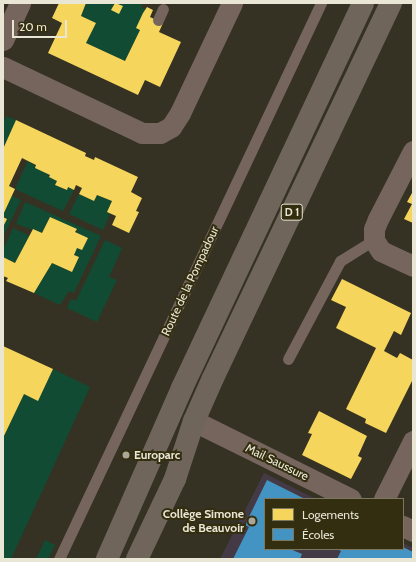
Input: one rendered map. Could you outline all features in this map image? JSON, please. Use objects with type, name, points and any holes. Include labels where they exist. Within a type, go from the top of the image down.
[{"type":"main road","name":"D 1","points":[[107,559],[182,388],[363,3]]},
{"type":"main road","name":"D 1","points":[[137,559],[175,479],[194,421],[213,378],[390,3]]},
{"type":"street","points":[[3,40],[20,3]]},
{"type":"street","points":[[3,67],[142,133],[160,133],[171,127],[180,113],[232,3]]},
{"type":"street","points":[[413,151],[374,229],[374,240],[381,251],[413,266]]},
{"type":"street","name":"Mail Saussure","points":[[202,425],[349,498]]},
{"type":"street","points":[[384,498],[413,441]]},
{"type":"street","points":[[404,526],[413,531]]},
{"type":"lane","name":"Route de la Pompadour","points":[[59,559],[321,3]]},
{"type":"lane","points":[[158,20],[163,9]]},
{"type":"lane","points":[[288,359],[340,261],[374,240]]},
{"type":"shaded area","name":"Collège Simone de Beauvoir","points":[[264,473],[314,498],[264,498],[264,550],[404,550],[404,544],[413,548],[413,559],[220,559]]},
{"type":"green space","points":[[86,3],[143,3],[141,7],[146,9],[140,30],[125,61],[86,43],[96,23],[81,16]]},
{"type":"green space","points":[[6,116],[16,120],[3,149],[3,123]]},
{"type":"green space","points":[[28,161],[57,181],[55,185],[66,190],[68,187],[74,190],[63,211],[15,189]]},
{"type":"green space","points":[[79,194],[94,201],[97,195],[112,201],[107,212],[110,214],[103,230],[69,214]]},
{"type":"green space","points":[[12,196],[21,200],[3,237],[3,227],[7,219],[3,215]]},
{"type":"green space","points":[[25,202],[101,236],[74,293],[69,291],[60,305],[34,293],[52,263],[72,272],[79,257],[74,255],[77,230],[50,217],[42,233],[16,224]]},
{"type":"green space","points":[[13,228],[30,236],[15,263],[3,257],[3,250]]},
{"type":"green space","points":[[105,240],[122,248],[109,277],[117,280],[97,322],[67,308],[71,299],[76,301]]},
{"type":"green space","points":[[53,369],[90,387],[11,559],[3,559],[3,438],[24,394],[38,400]]},
{"type":"green space","points":[[45,540],[55,545],[48,559],[36,559]]},
{"type":"building: Logements","points":[[59,3],[86,3],[81,16],[96,23],[86,43],[125,61],[140,30],[136,28],[143,13],[147,7],[153,10],[150,17],[163,23],[159,32],[181,42],[160,87],[145,80],[138,95],[48,53],[62,23],[52,18]]},
{"type":"building: Logements","points":[[115,3],[123,6],[119,14],[111,10]]},
{"type":"building: Logements","points":[[16,120],[86,153],[85,156],[94,160],[95,157],[138,177],[131,192],[142,198],[136,211],[139,212],[129,233],[112,225],[116,216],[107,212],[112,201],[97,195],[94,201],[79,194],[82,188],[76,185],[74,190],[68,187],[67,190],[55,185],[57,181],[49,177],[50,175],[35,168],[36,165],[22,158],[9,186],[15,189],[3,215],[3,149]]},
{"type":"building: Logements","points":[[412,193],[413,223],[404,219],[412,204],[407,202]]},
{"type":"building: Logements","points":[[3,217],[7,219],[3,227]]},
{"type":"building: Logements","points":[[50,217],[77,229],[75,232],[88,238],[82,250],[77,248],[74,255],[79,257],[72,272],[52,263],[34,293],[6,281],[8,278],[3,276],[3,257],[15,263],[33,229],[42,233]]},
{"type":"building: Logements","points":[[342,279],[411,313],[401,335],[394,331],[384,351],[397,358],[400,353],[413,360],[413,379],[386,433],[365,423],[366,419],[346,409],[376,348],[336,328],[346,307],[331,300]]},
{"type":"building: Logements","points":[[3,346],[53,369],[38,401],[24,394],[3,438]]},
{"type":"building: Logements","points":[[319,411],[367,436],[358,456],[362,458],[351,479],[302,455],[312,434],[308,433]]},
{"type":"building: Écoles","points":[[267,480],[303,498],[264,498],[264,550],[292,550],[302,554],[300,559],[233,559],[249,527],[245,525]]},
{"type":"building: Écoles","points":[[404,548],[413,552],[413,559],[337,559],[341,551],[339,550],[404,550]]},
{"type":"place","name":"Europarc","points":[[126,455]]},
{"type":"place","name":"Collège Simone de Beauvoir","points":[[252,521]]}]
